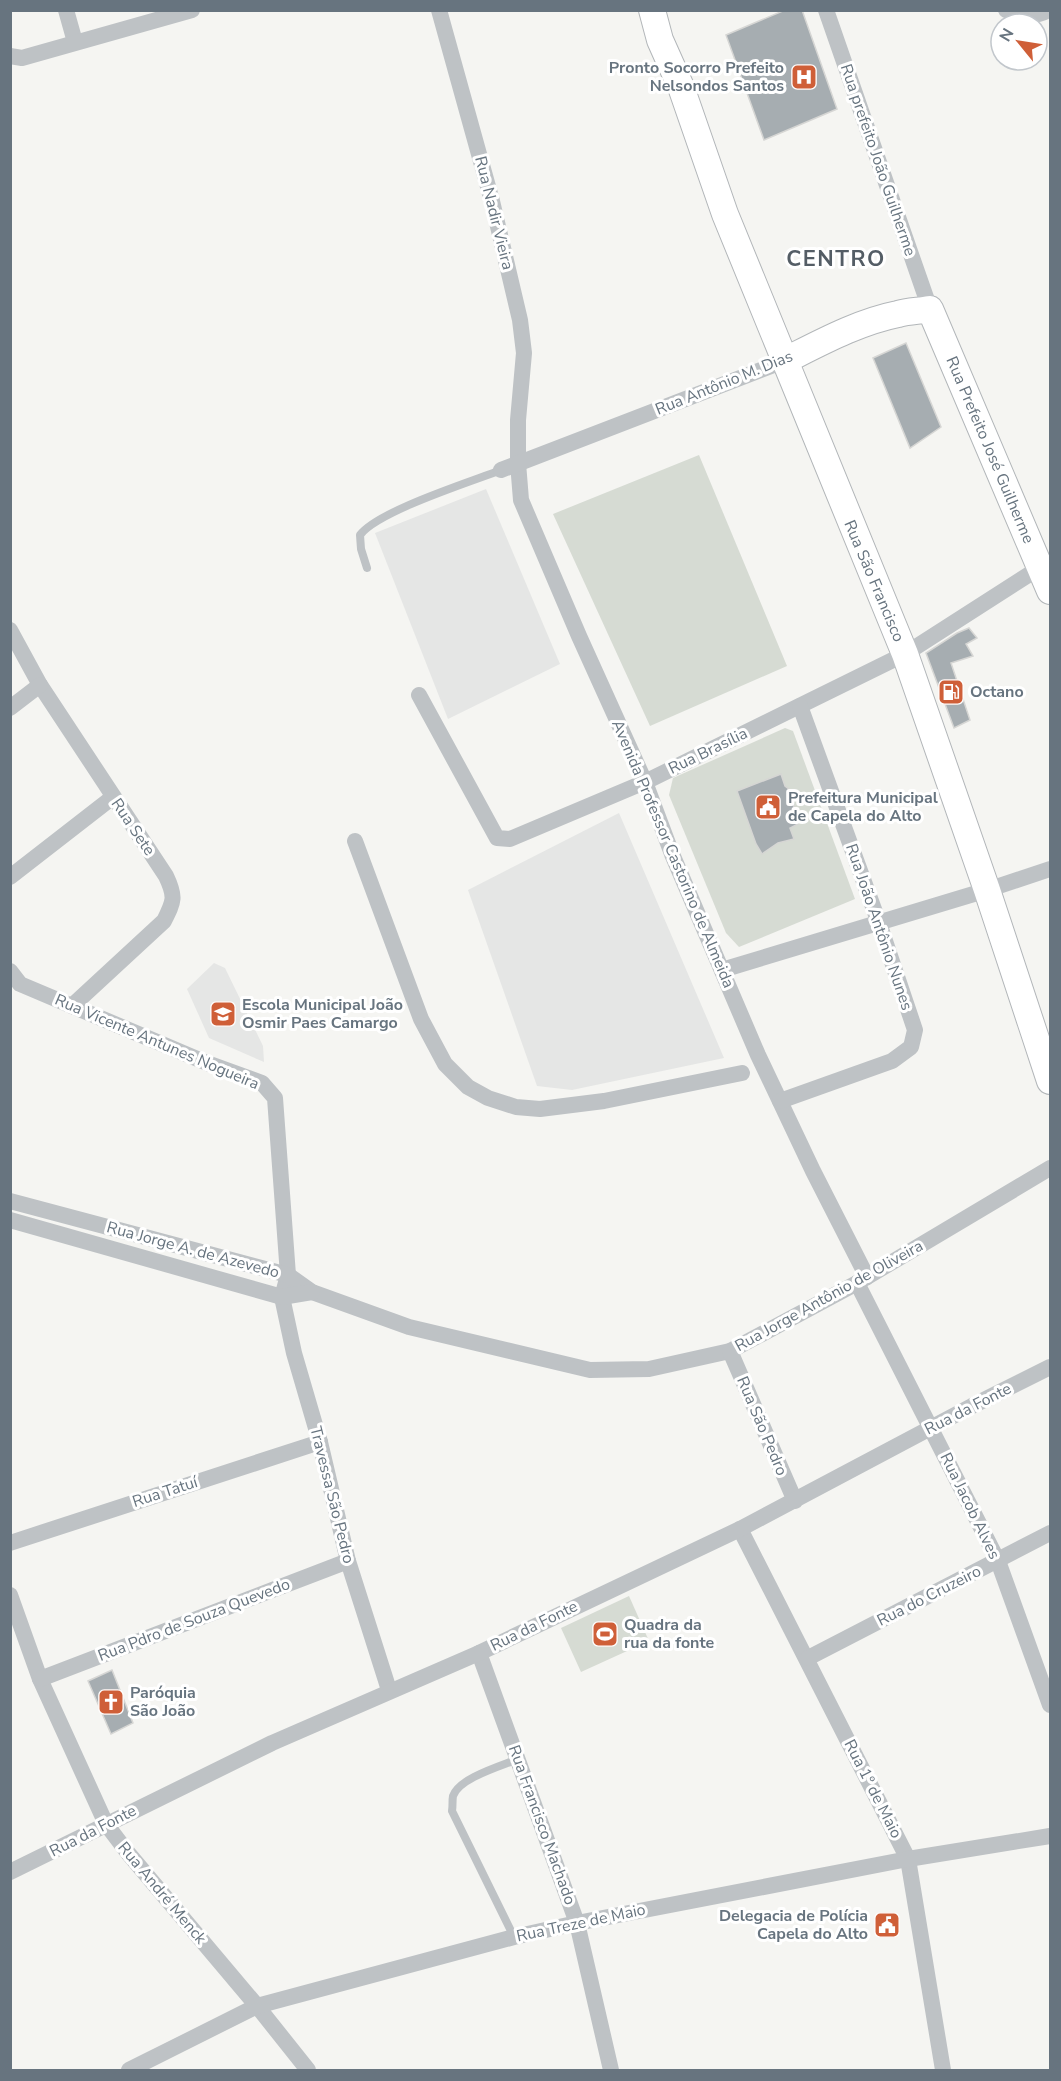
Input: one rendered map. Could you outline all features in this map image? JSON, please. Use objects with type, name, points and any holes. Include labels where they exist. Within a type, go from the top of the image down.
[{"type":"main road","name":"Rua São Francisco","points":[[652,10],[660,40],[681,87],[725,214],[905,654],[1050,1081]]},
{"type":"main road","name":"Rua São Francisco","points":[[668,10],[681,87]]},
{"type":"main road","name":"Rua Antônio M. Dias","points":[[784,361],[832,337],[863,325],[897,314],[930,309]]},
{"type":"main road","name":"Rua Prefeito José Guilherme","points":[[930,309],[1047,574]]},
{"type":"street","points":[[66,10],[75,42]]},
{"type":"street","points":[[10,56],[22,58],[192,10]]},
{"type":"street","name":"Rua Nadir Vieira","points":[[439,10],[492,201],[520,320],[524,353],[518,420]]},
{"type":"street","name":"Rua prefeito João Guilherme","points":[[826,10],[930,309]]},
{"type":"street","points":[[1006,10],[1012,14],[1038,16],[1048,10]]},
{"type":"street","name":"Rua Antônio M. Dias","points":[[501,470],[784,361]]},
{"type":"street","name":"Avenida Professor Castorino de Almeida","points":[[518,420],[521,500],[645,782],[672,854],[722,970],[862,1280]]},
{"type":"street","name":"Rua Brasília","points":[[419,695],[497,838],[510,839],[645,782],[800,706],[905,654],[1047,574]]},
{"type":"street","name":"Rua Sete","points":[[10,630],[40,685],[166,876],[174,892],[172,906],[164,921],[72,1006]]},
{"type":"street","points":[[10,708],[40,685]]},
{"type":"street","name":"Rua João Antônio Nunes","points":[[780,1101],[892,1061],[911,1047],[915,1030],[879,923],[800,706]]},
{"type":"street","points":[[10,877],[113,797]]},
{"type":"street","points":[[355,842],[421,1019],[445,1064],[468,1087],[488,1098],[516,1107],[540,1109],[604,1101],[742,1073]]},
{"type":"street","points":[[722,970],[987,891],[1050,869]]},
{"type":"street","name":"Rua Vicente Antunes Nogueira","points":[[10,971],[20,984],[207,1063],[262,1083],[275,1098],[288,1275],[282,1297]]},
{"type":"street","name":"Rua Jorge Antônio de Oliveira","points":[[312,1292],[409,1327],[590,1370],[649,1370],[730,1351],[862,1280],[1050,1168]]},
{"type":"street","name":"Rua Jorge A. de Azevedo","points":[[10,1201],[288,1275],[312,1292]]},
{"type":"street","name":"Rua Jorge A. de Azevedo","points":[[10,1220],[282,1297],[312,1292]]},
{"type":"street","name":"Rua Jacob Alves","points":[[862,1280],[931,1428],[998,1561],[1050,1705]]},
{"type":"street","name":"Travessa São Pedro","points":[[282,1297],[294,1353],[320,1442],[348,1561],[389,1690]]},
{"type":"street","name":"Rua São Pedro","points":[[730,1351],[795,1501]]},
{"type":"street","name":"Rua da Fonte","points":[[10,1872],[272,1743],[389,1690],[479,1653],[740,1528],[1050,1367]]},
{"type":"street","name":"Rua Tatuí","points":[[10,1543],[320,1442]]},
{"type":"street","name":"Rua 1º de Maio","points":[[740,1528],[908,1859],[943,2070]]},
{"type":"street","name":"Rua do Cruzeiro","points":[[808,1658],[1050,1533]]},
{"type":"street","name":"Rua Pdro de Souza Quevedo","points":[[40,1679],[348,1561]]},
{"type":"street","name":"Rua André Menck","points":[[10,1595],[40,1679],[106,1824],[308,2070]]},
{"type":"street","name":"Rua Francisco Machado","points":[[479,1653],[577,1923],[611,2070]]},
{"type":"street","name":"Rua Treze de Maio","points":[[129,2070],[257,2006],[514,1938],[577,1923],[908,1859],[1050,1836]]},
{"type":"lane","points":[[367,568],[360,535],[367,526],[404,508],[501,470]]},
{"type":"lane","points":[[514,1938],[452,1811],[454,1795],[464,1783],[486,1771],[518,1760]]},
{"type":"shaded area","points":[[699,455],[787,666],[650,726],[553,514]]},
{"type":"shaded area","points":[[486,489],[560,664],[448,719],[375,533]]},
{"type":"shaded area","points":[[785,728],[793,731],[855,899],[739,947],[726,933],[669,795],[673,778]]},
{"type":"shaded area","points":[[619,813],[724,1058],[572,1090],[537,1086],[468,890]]},
{"type":"shaded area","name":"Escola Municipal João Osmir Paes Camargo","points":[[214,963],[225,968],[263,1046],[264,1062],[209,1038],[187,989]]},
{"type":"shaded area","name":"Quadra da rua da fonte","points":[[629,1596],[649,1641],[581,1672],[561,1628]]},
{"type":"building","name":"Pronto Socorro Prefeito Nelsondos Santos","points":[[785,10],[802,10],[837,109],[764,140],[726,35]]},
{"type":"building","points":[[906,343],[941,427],[910,448],[873,358]]},
{"type":"building","name":"Octano","points":[[969,628],[977,638],[966,644],[973,656],[951,663],[970,720],[954,728],[926,653]]},
{"type":"building","name":"Prefeitura Municipal de Capela do Alto","points":[[781,774],[785,786],[790,790],[798,824],[790,828],[794,839],[778,843],[762,854],[756,844],[737,791]]},
{"type":"building","name":"Paróquia São João","points":[[112,1670],[133,1723],[111,1734],[88,1681]]},
{"type":"place","name":"Pronto Socorro Prefeito Nelsondos Santos","points":[[804,77]]},
{"type":"place","name":"Octano","points":[[951,692]]},
{"type":"place","name":"Prefeitura Municipal de Capela do Alto","points":[[768,807]]},
{"type":"place","name":"Escola Municipal João Osmir Paes Camargo","points":[[223,1014]]},
{"type":"place","name":"Quadra da rua da fonte","points":[[605,1634]]},
{"type":"place","name":"Paróquia São João","points":[[111,1702]]},
{"type":"place","name":"Delegacia de Polícia Capela do Alto","points":[[887,1925]]},
{"type":"district","name":"CENTRO","points":[[836,259]]}]
